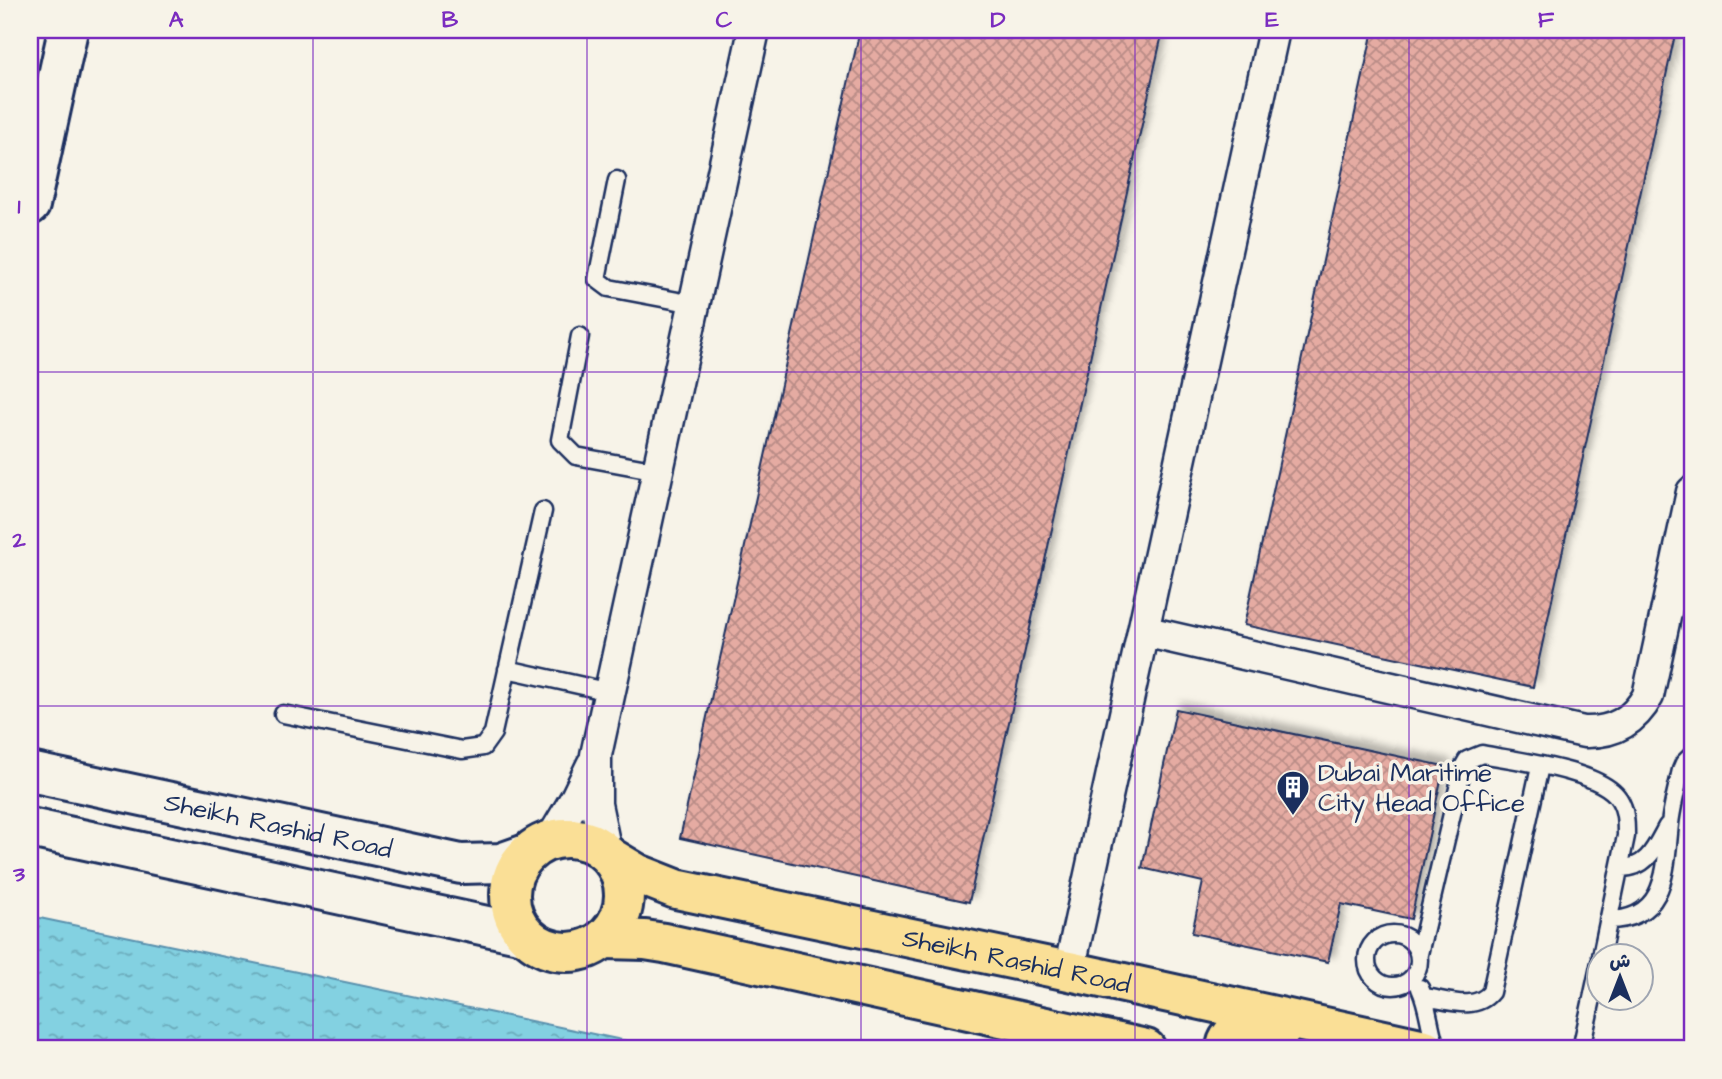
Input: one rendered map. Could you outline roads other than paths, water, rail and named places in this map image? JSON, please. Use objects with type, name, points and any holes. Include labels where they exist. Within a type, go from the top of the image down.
[{"type":"main road","points":[[570,837],[589,842],[609,856],[623,878],[625,901],[619,922],[605,939],[590,948],[573,953],[555,952],[538,945],[524,934],[513,915],[509,894],[514,873],[538,847],[570,837]]},
{"type":"main road","name":"Sheikh Rashid Road","points":[[609,856],[638,874],[676,889],[1069,971],[1409,1046]]},
{"type":"main road","points":[[605,939],[664,943],[1146,1049]]},
{"type":"main road","points":[[1226,1049],[1226,1043],[1234,1033],[1264,1026],[1409,1046]]},
{"type":"street","points":[[30,205],[68,30]]},
{"type":"street","points":[[538,847],[576,798],[596,755],[754,30]]},
{"type":"street","points":[[1069,971],[1274,30]]},
{"type":"street","points":[[1143,631],[1584,732],[1611,730],[1633,716],[1648,696],[1686,550],[1691,504]]},
{"type":"street","points":[[596,755],[596,804],[609,856]]},
{"type":"street","name":"Sheikh Rashid Road","points":[[30,772],[461,864],[501,863],[538,847]]},
{"type":"street","points":[[30,828],[524,934]]},
{"type":"lane","points":[[617,180],[597,279],[609,288],[694,304]]},
{"type":"lane","points":[[580,336],[560,440],[576,456],[658,471]]},
{"type":"lane","points":[[283,714],[461,750],[483,747],[493,733],[542,511]]},
{"type":"lane","points":[[507,669],[610,692]]},
{"type":"lane","points":[[1419,954],[1410,940],[1394,934],[1378,938],[1368,952],[1369,969],[1380,982],[1396,985],[1412,978],[1417,971],[1463,767],[1467,760],[1482,754],[1590,777],[1607,785],[1620,799],[1626,817],[1626,836],[1603,942]]},
{"type":"lane","points":[[1608,920],[1620,920],[1643,911],[1658,892],[1666,871],[1670,821],[1681,770],[1692,755]]},
{"type":"lane","points":[[1424,997],[1473,1004],[1486,998],[1491,992],[1540,766]]},
{"type":"lane","points":[[1620,867],[1628,868],[1644,862],[1670,821]]},
{"type":"lane","points":[[1412,978],[1424,997],[1430,1031],[1437,1049]]},
{"type":"lane","points":[[1581,1049],[1589,1012]]},
{"type":"water","points":[[30,916],[665,1049],[30,1049]]},
{"type":"place","name":"Dubai Maritime City Head Office","points":[[1293,817]]}]
